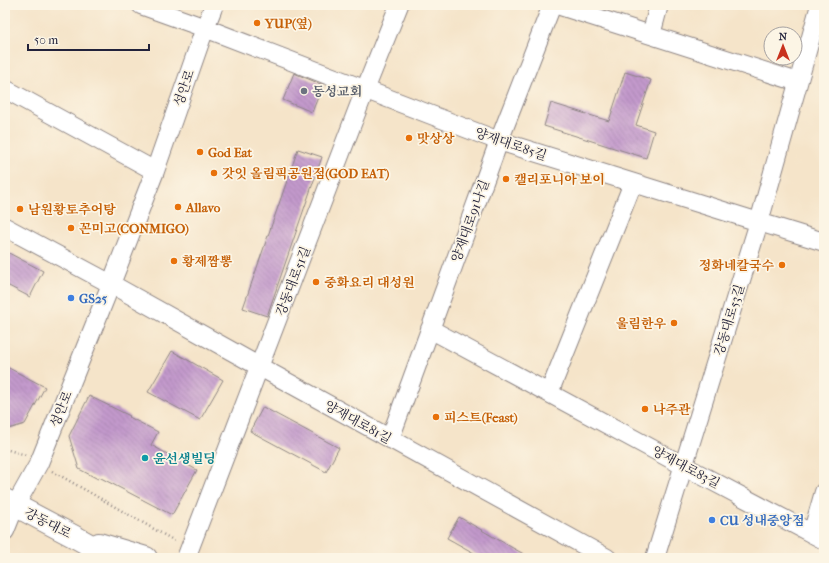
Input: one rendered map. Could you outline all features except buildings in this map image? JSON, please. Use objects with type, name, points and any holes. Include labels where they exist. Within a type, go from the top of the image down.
[{"type":"main road","name":"강동대로","points":[[10,503],[113,558]]},
{"type":"main road","points":[[77,538],[146,558]]},
{"type":"street","name":"양재대로85길","points":[[141,5],[205,28],[499,141],[824,242]]},
{"type":"street","name":"성안로","points":[[5,531],[10,503],[39,463],[111,284],[155,171],[214,5]]},
{"type":"street","name":"강동대로51길","points":[[188,554],[365,90],[399,5]]},
{"type":"street","name":"양재대로91나길","points":[[390,439],[499,141],[552,5]]},
{"type":"street","points":[[557,5],[798,82]]},
{"type":"street","points":[[651,35],[659,5]]},
{"type":"street","name":"강동대로53길","points":[[655,558],[759,222],[820,5]]},
{"type":"street","points":[[5,89],[155,171]]},
{"type":"street","points":[[549,393],[633,183]]},
{"type":"street","points":[[5,227],[111,284]]},
{"type":"street","name":"양재대로81길","points":[[111,284],[607,558]]},
{"type":"street","name":"양재대로83길","points":[[430,329],[818,537]]},
{"type":"street","points":[[818,537],[824,492]]},
{"type":"path","points":[[5,449],[24,454]]},
{"type":"path","points":[[55,473],[188,554]]},
{"type":"place","name":"YUP(옆)","points":[[257,23]]},
{"type":"place","name":"동성교회","points":[[304,91]]},
{"type":"place","name":"맛상상","points":[[409,138]]},
{"type":"place","name":"God Eat","points":[[200,152]]},
{"type":"place","name":"갓잇 올림픽공원점(GOD EAT)","points":[[214,173]]},
{"type":"place","name":"캘리포니아 보이","points":[[506,179]]},
{"type":"place","name":"Allavo","points":[[178,207]]},
{"type":"place","name":"남원황토추어탕","points":[[20,209]]},
{"type":"place","name":"꼰미고(CONMIGO)","points":[[71,228]]},
{"type":"place","name":"황제짬뽕","points":[[174,261]]},
{"type":"place","name":"정화네칼국수","points":[[782,265]]},
{"type":"place","name":"중화요리 대성원","points":[[316,282]]},
{"type":"place","name":"GS25","points":[[71,298]]},
{"type":"place","name":"울림한우","points":[[674,323]]},
{"type":"place","name":"나주관","points":[[645,409]]},
{"type":"place","name":"피스트(Feast)","points":[[436,417]]},
{"type":"place","name":"윤선생빌딩","points":[[145,458]]},
{"type":"place","name":"CU 성내중앙점","points":[[712,520]]}]
